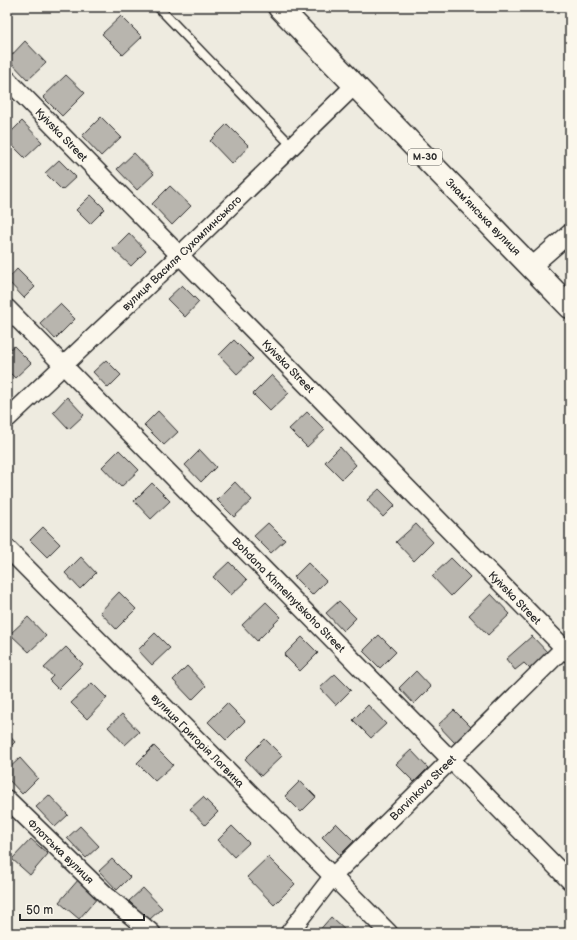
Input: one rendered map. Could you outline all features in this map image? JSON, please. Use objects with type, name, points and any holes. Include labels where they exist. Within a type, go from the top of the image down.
[{"type":"highway","name":"Знамʼянська вулиця","points":[[279,7],[570,307]]},
{"type":"street","name":"Kyivska Street","points":[[7,79],[567,651]]},
{"type":"street","name":"вулиця Василя Сухомлинського","points":[[7,419],[180,255],[355,85]]},
{"type":"street","points":[[531,267],[570,233]]},
{"type":"street","name":"Bohdana Khmelnytskoho Street","points":[[7,308],[570,881]]},
{"type":"street","name":"вулиця Григорія Логвина","points":[[7,548],[389,933]]},
{"type":"street","name":"Barvinkova Street","points":[[289,933],[333,876],[450,760],[567,651]]},
{"type":"street","name":"Флотська вулиця","points":[[7,800],[107,896],[152,933]]},
{"type":"lane","points":[[158,7],[292,146]]},
{"type":"building","points":[[121,16],[142,37],[123,55],[102,34]]},
{"type":"building","points":[[25,41],[46,63],[28,80],[8,59]]},
{"type":"building","points":[[66,75],[85,93],[62,116],[43,97]]},
{"type":"building","points":[[101,117],[121,137],[101,156],[82,136]]},
{"type":"building","points":[[22,121],[42,142],[25,158],[7,140],[7,136]]},
{"type":"building","points":[[227,124],[249,146],[232,164],[210,141]]},
{"type":"building","points":[[134,153],[154,174],[137,190],[117,169]]},
{"type":"building","points":[[59,160],[76,177],[62,190],[45,173]]},
{"type":"building","points":[[170,186],[191,206],[172,225],[152,204]]},
{"type":"building","points":[[91,195],[105,209],[90,224],[76,210]]},
{"type":"building","points":[[129,233],[146,251],[131,266],[113,249]]},
{"type":"building","points":[[17,269],[35,287],[24,298],[7,280]]},
{"type":"building","points":[[182,285],[199,302],[185,317],[167,299]]},
{"type":"building","points":[[60,304],[75,319],[55,339],[40,323]]},
{"type":"building","points":[[234,340],[253,359],[237,374],[219,355]]},
{"type":"building","points":[[14,346],[31,363],[15,378],[7,370],[7,352]]},
{"type":"building","points":[[106,360],[121,375],[108,388],[93,372]]},
{"type":"building","points":[[272,375],[289,393],[270,411],[253,394]]},
{"type":"building","points":[[67,397],[84,415],[69,429],[53,412]]},
{"type":"building","points":[[158,411],[178,432],[164,445],[144,425]]},
{"type":"building","points":[[307,412],[325,430],[307,447],[289,429]]},
{"type":"building","points":[[340,447],[356,465],[342,479],[325,462]]},
{"type":"building","points":[[119,450],[139,470],[121,487],[102,467]]},
{"type":"building","points":[[200,450],[216,467],[201,482],[185,465]]},
{"type":"building","points":[[235,482],[252,500],[234,517],[217,500]]},
{"type":"building","points":[[152,483],[170,501],[151,519],[134,501]]},
{"type":"building","points":[[379,489],[395,505],[383,517],[367,500]]},
{"type":"building","points":[[268,523],[285,540],[271,553],[254,536]]},
{"type":"building","points":[[416,524],[433,542],[414,561],[396,542]]},
{"type":"building","points":[[43,527],[60,544],[47,557],[30,540]]},
{"type":"building","points":[[81,557],[96,573],[80,589],[65,573]]},
{"type":"building","points":[[451,558],[470,577],[451,596],[432,576]]},
{"type":"building","points":[[229,562],[247,580],[231,595],[213,577]]},
{"type":"building","points":[[308,563],[326,581],[312,595],[294,577]]},
{"type":"building","points":[[119,592],[136,609],[116,629],[100,612]]},
{"type":"building","points":[[491,594],[510,614],[488,635],[469,615]]},
{"type":"building","points":[[339,601],[356,618],[343,631],[326,613]]},
{"type":"building","points":[[266,602],[281,617],[257,641],[242,625]]},
{"type":"building","points":[[28,617],[46,636],[29,652],[10,634]]},
{"type":"building","points":[[155,633],[170,648],[152,665],[138,650]]},
{"type":"building","points":[[379,635],[396,652],[380,668],[363,651]]},
{"type":"building","points":[[532,636],[549,654],[531,670],[524,663],[515,670],[506,659]]},
{"type":"building","points":[[302,637],[318,653],[300,671],[284,655]]},
{"type":"building","points":[[66,647],[83,664],[58,689],[49,680],[53,676],[44,668]]},
{"type":"building","points":[[187,666],[206,686],[192,700],[173,680]]},
{"type":"building","points":[[416,671],[431,687],[414,704],[399,688]]},
{"type":"building","points":[[335,674],[351,690],[336,705],[320,688]]},
{"type":"building","points":[[92,683],[107,698],[87,719],[71,703]]},
{"type":"building","points":[[227,703],[245,721],[226,740],[208,722]]},
{"type":"building","points":[[368,705],[386,724],[371,738],[353,720]]},
{"type":"building","points":[[454,710],[471,727],[455,743],[438,725]]},
{"type":"building","points":[[122,714],[139,732],[125,745],[108,727]]},
{"type":"building","points":[[7,733],[15,742],[7,750]]},
{"type":"building","points":[[265,739],[282,756],[261,776],[245,759]]},
{"type":"building","points":[[154,746],[173,765],[155,781],[137,763]]},
{"type":"building","points":[[411,750],[428,768],[414,782],[396,764]]},
{"type":"building","points":[[20,758],[38,778],[22,794],[7,778],[7,770]]},
{"type":"building","points":[[300,781],[316,797],[301,812],[285,796]]},
{"type":"building","points":[[49,795],[68,815],[55,827],[36,807]]},
{"type":"building","points":[[203,797],[218,812],[205,825],[190,809]]},
{"type":"building","points":[[336,823],[354,841],[340,855],[322,837]]},
{"type":"building","points":[[80,826],[99,846],[86,858],[67,838]]},
{"type":"building","points":[[232,826],[249,843],[234,857],[218,840]]},
{"type":"building","points":[[31,839],[48,854],[30,875],[12,859]]},
{"type":"building","points":[[268,857],[295,884],[274,905],[247,877]]},
{"type":"building","points":[[112,859],[130,877],[117,890],[99,871]]},
{"type":"building","points":[[79,879],[99,896],[79,919],[59,902]]},
{"type":"building","points":[[143,888],[162,908],[148,921],[129,901]]},
{"type":"building","points":[[331,917],[348,933],[317,933]]}]
